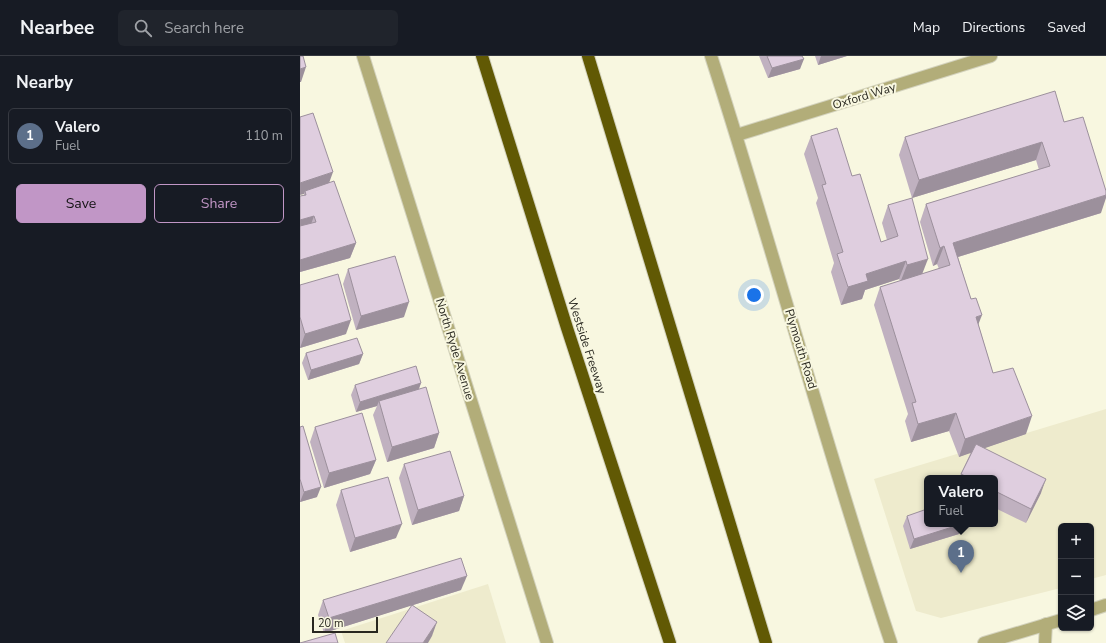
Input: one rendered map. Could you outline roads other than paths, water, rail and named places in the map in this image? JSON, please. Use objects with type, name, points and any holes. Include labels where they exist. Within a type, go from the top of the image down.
[{"type":"highway","name":"Westside Freeway","points":[[482,56],[567,328],[670,643]]},
{"type":"highway","points":[[588,56],[766,643]]},
{"type":"street","name":"North Ryde Avenue","points":[[363,56],[547,643]]},
{"type":"street","name":"Plymouth Road","points":[[711,56],[737,135],[870,581],[891,643]]},
{"type":"street","name":"Oxford Way","points":[[737,135],[991,56]]},
{"type":"street","points":[[1094,609],[1106,605]]},
{"type":"street","points":[[984,643],[1058,621]]},
{"type":"street","points":[[1045,643],[1046,624]]},
{"type":"place","name":"Valero","points":[[961,573]]}]
